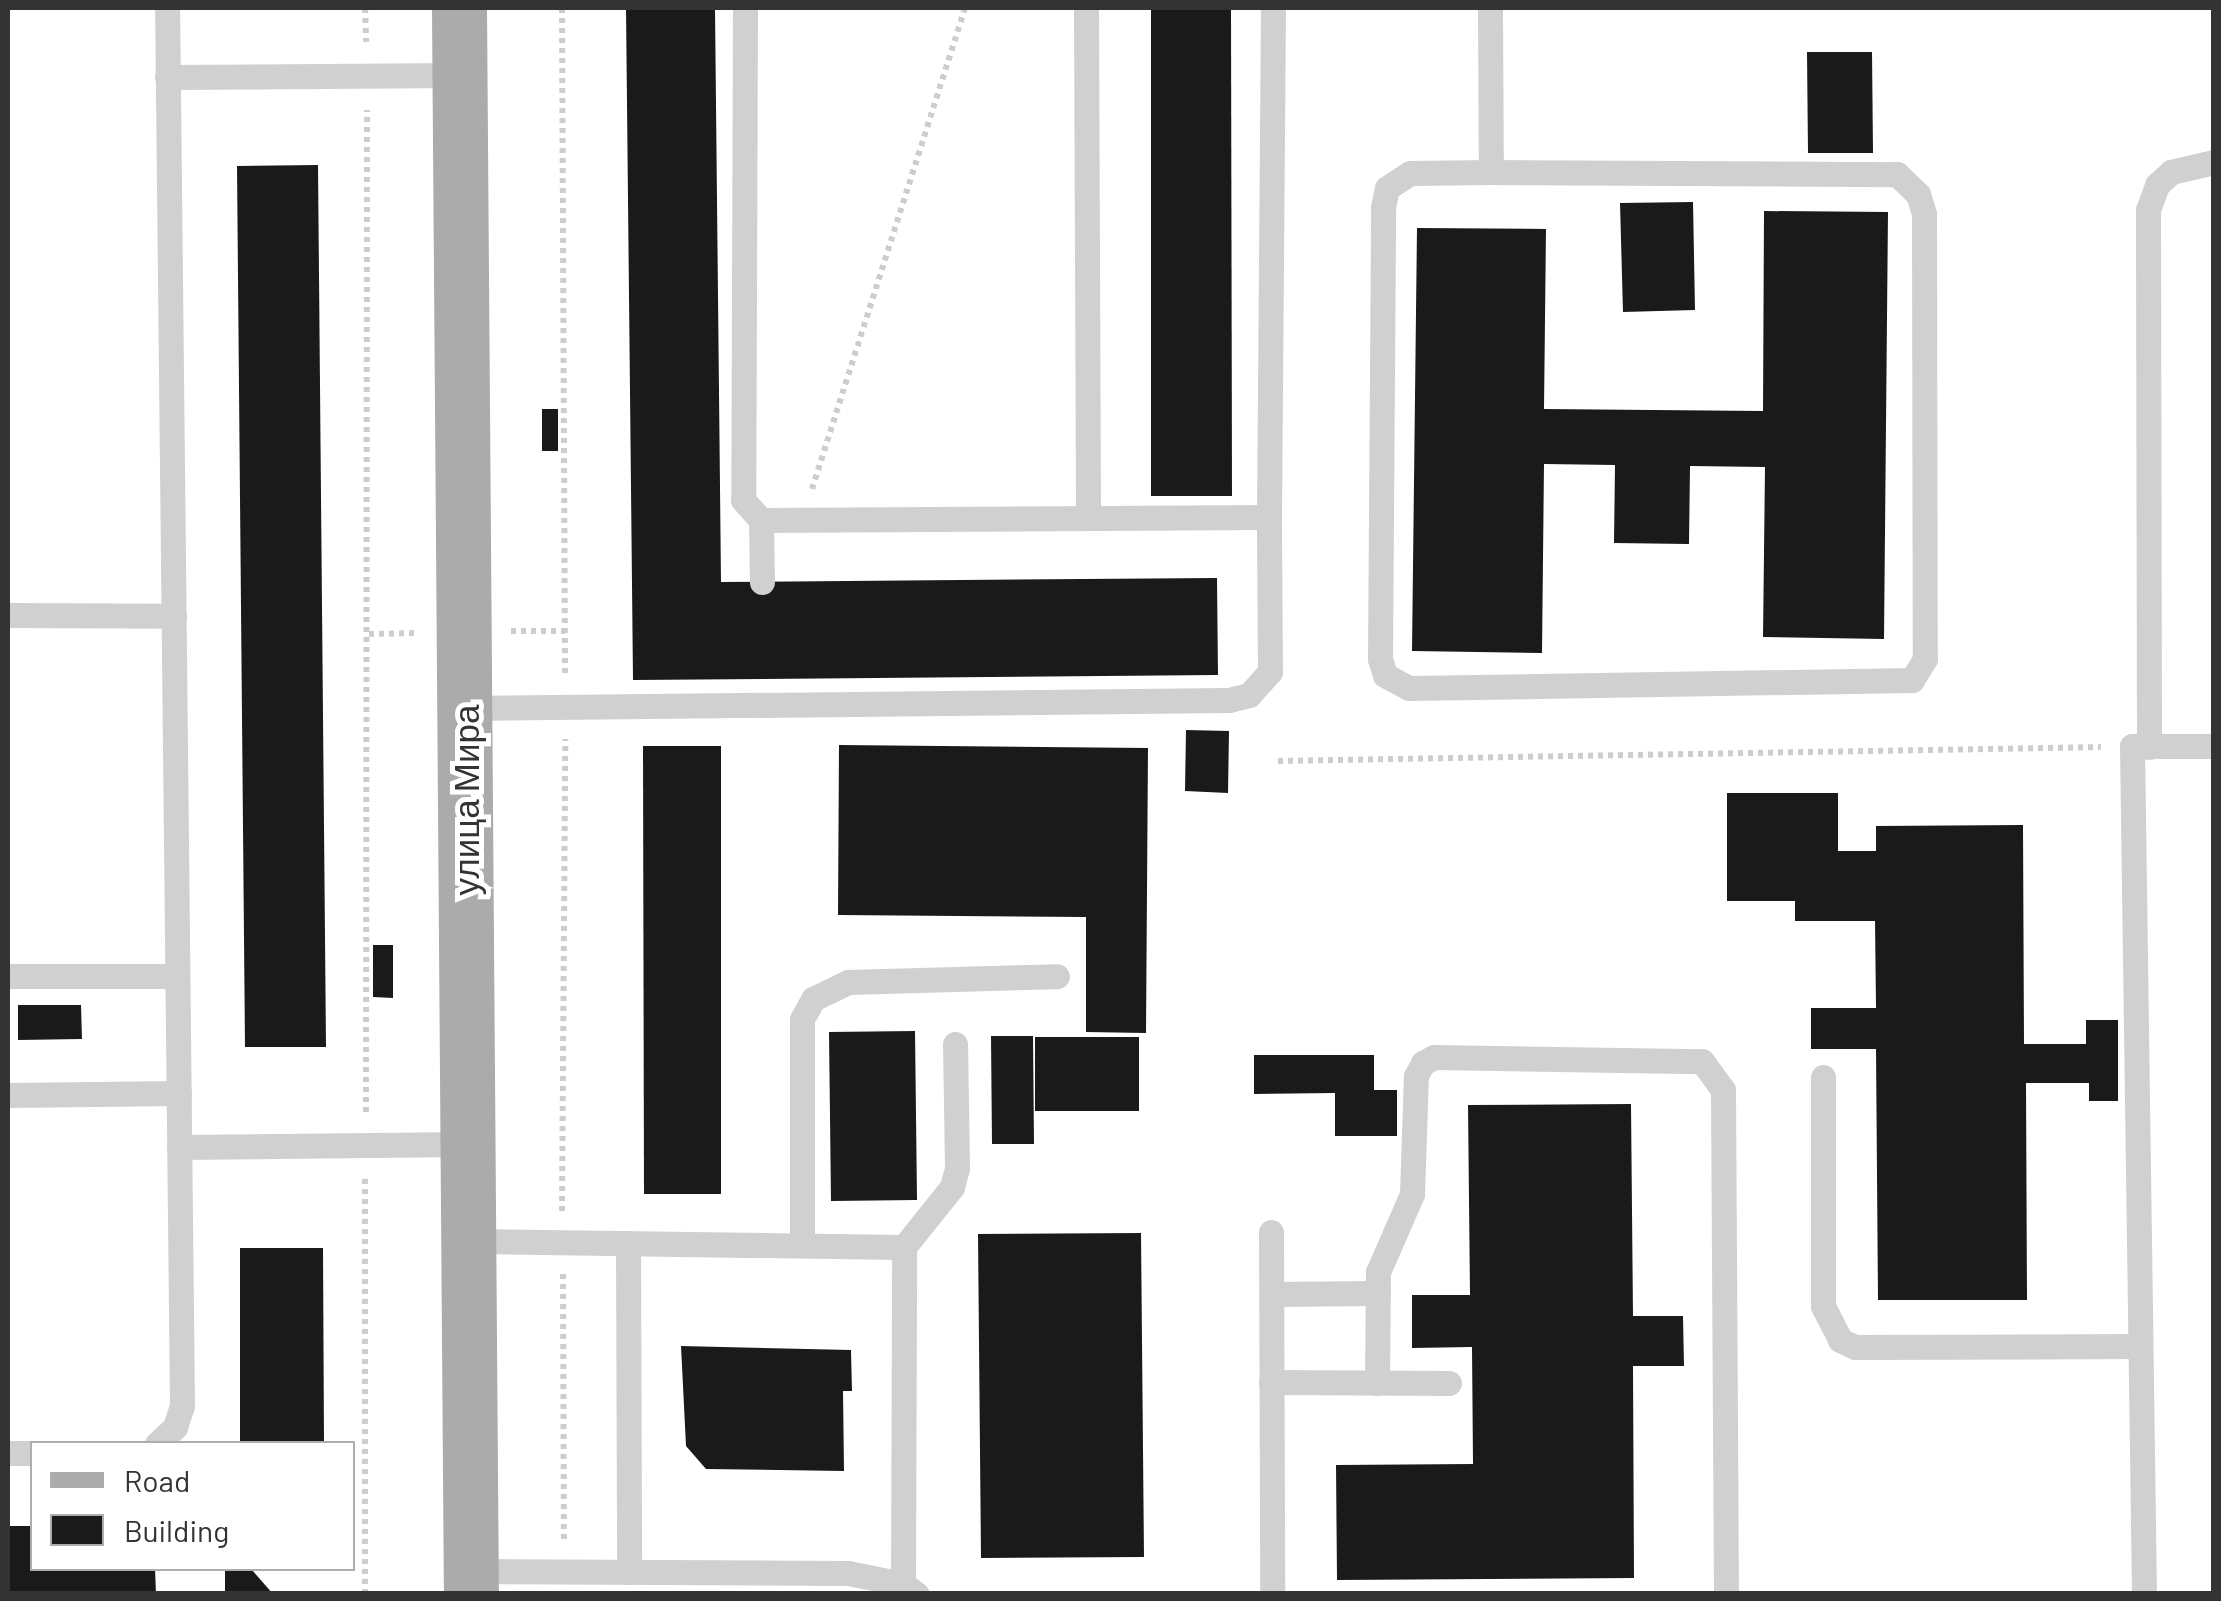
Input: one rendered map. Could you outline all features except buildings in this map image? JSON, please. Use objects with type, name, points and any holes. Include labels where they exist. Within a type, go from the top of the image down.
[{"type":"main road","name":"улица Мира","points":[[459,8],[471,1582]]},
{"type":"lane","points":[[160,1441],[176,1427],[182,1406],[167,8]]},
{"type":"lane","points":[[745,8],[743,500],[761,520],[762,582]]},
{"type":"lane","points":[[1086,8],[1088,518]]},
{"type":"lane","points":[[464,708],[1249,695],[1270,672],[1273,8]]},
{"type":"lane","points":[[1490,8],[1491,172]]},
{"type":"lane","points":[[168,77],[460,75]]},
{"type":"lane","points":[[2144,1594],[2140,1346],[2141,746],[2148,210],[2157,185],[2171,172],[2214,162]]},
{"type":"lane","points":[[1491,172],[1897,174],[1918,194],[1924,214],[1926,659],[1912,680],[1409,688],[1385,675],[1380,659],[1383,207],[1387,188],[1410,173],[1491,172]]},
{"type":"lane","points":[[761,520],[1269,516]]},
{"type":"lane","points":[[8,614],[174,616]]},
{"type":"lane","points":[[763,706],[764,679]]},
{"type":"lane","points":[[2141,746],[2214,746]]},
{"type":"lane","points":[[8,976],[177,976]]},
{"type":"lane","points":[[802,1246],[802,1019],[813,1000],[848,982],[1057,976]]},
{"type":"lane","points":[[471,1582],[564,1571],[629,1572],[720,1583],[848,1573],[910,1588],[904,1248],[952,1187],[958,1168],[954,1044]]},
{"type":"lane","points":[[1377,1383],[1378,1294],[1383,1253],[1412,1194],[1416,1076],[1423,1063],[1453,1057],[1702,1061],[1724,1090],[1726,1594]]},
{"type":"lane","points":[[1823,1078],[1822,1306],[1840,1340],[1855,1347],[2140,1346]]},
{"type":"lane","points":[[8,1095],[179,1093]]},
{"type":"lane","points":[[179,1147],[468,1144]]},
{"type":"lane","points":[[1272,1232],[1272,1594]]},
{"type":"lane","points":[[468,1241],[904,1248]]},
{"type":"lane","points":[[628,1243],[629,1572]]},
{"type":"lane","points":[[1272,1294],[1378,1294]]},
{"type":"lane","points":[[1271,1382],[1449,1383]]},
{"type":"path","points":[[365,8],[365,1594]]},
{"type":"path","points":[[562,8],[564,1571]]},
{"type":"path","points":[[803,519],[965,8]]},
{"type":"path","points":[[1278,760],[2141,746]]}]
